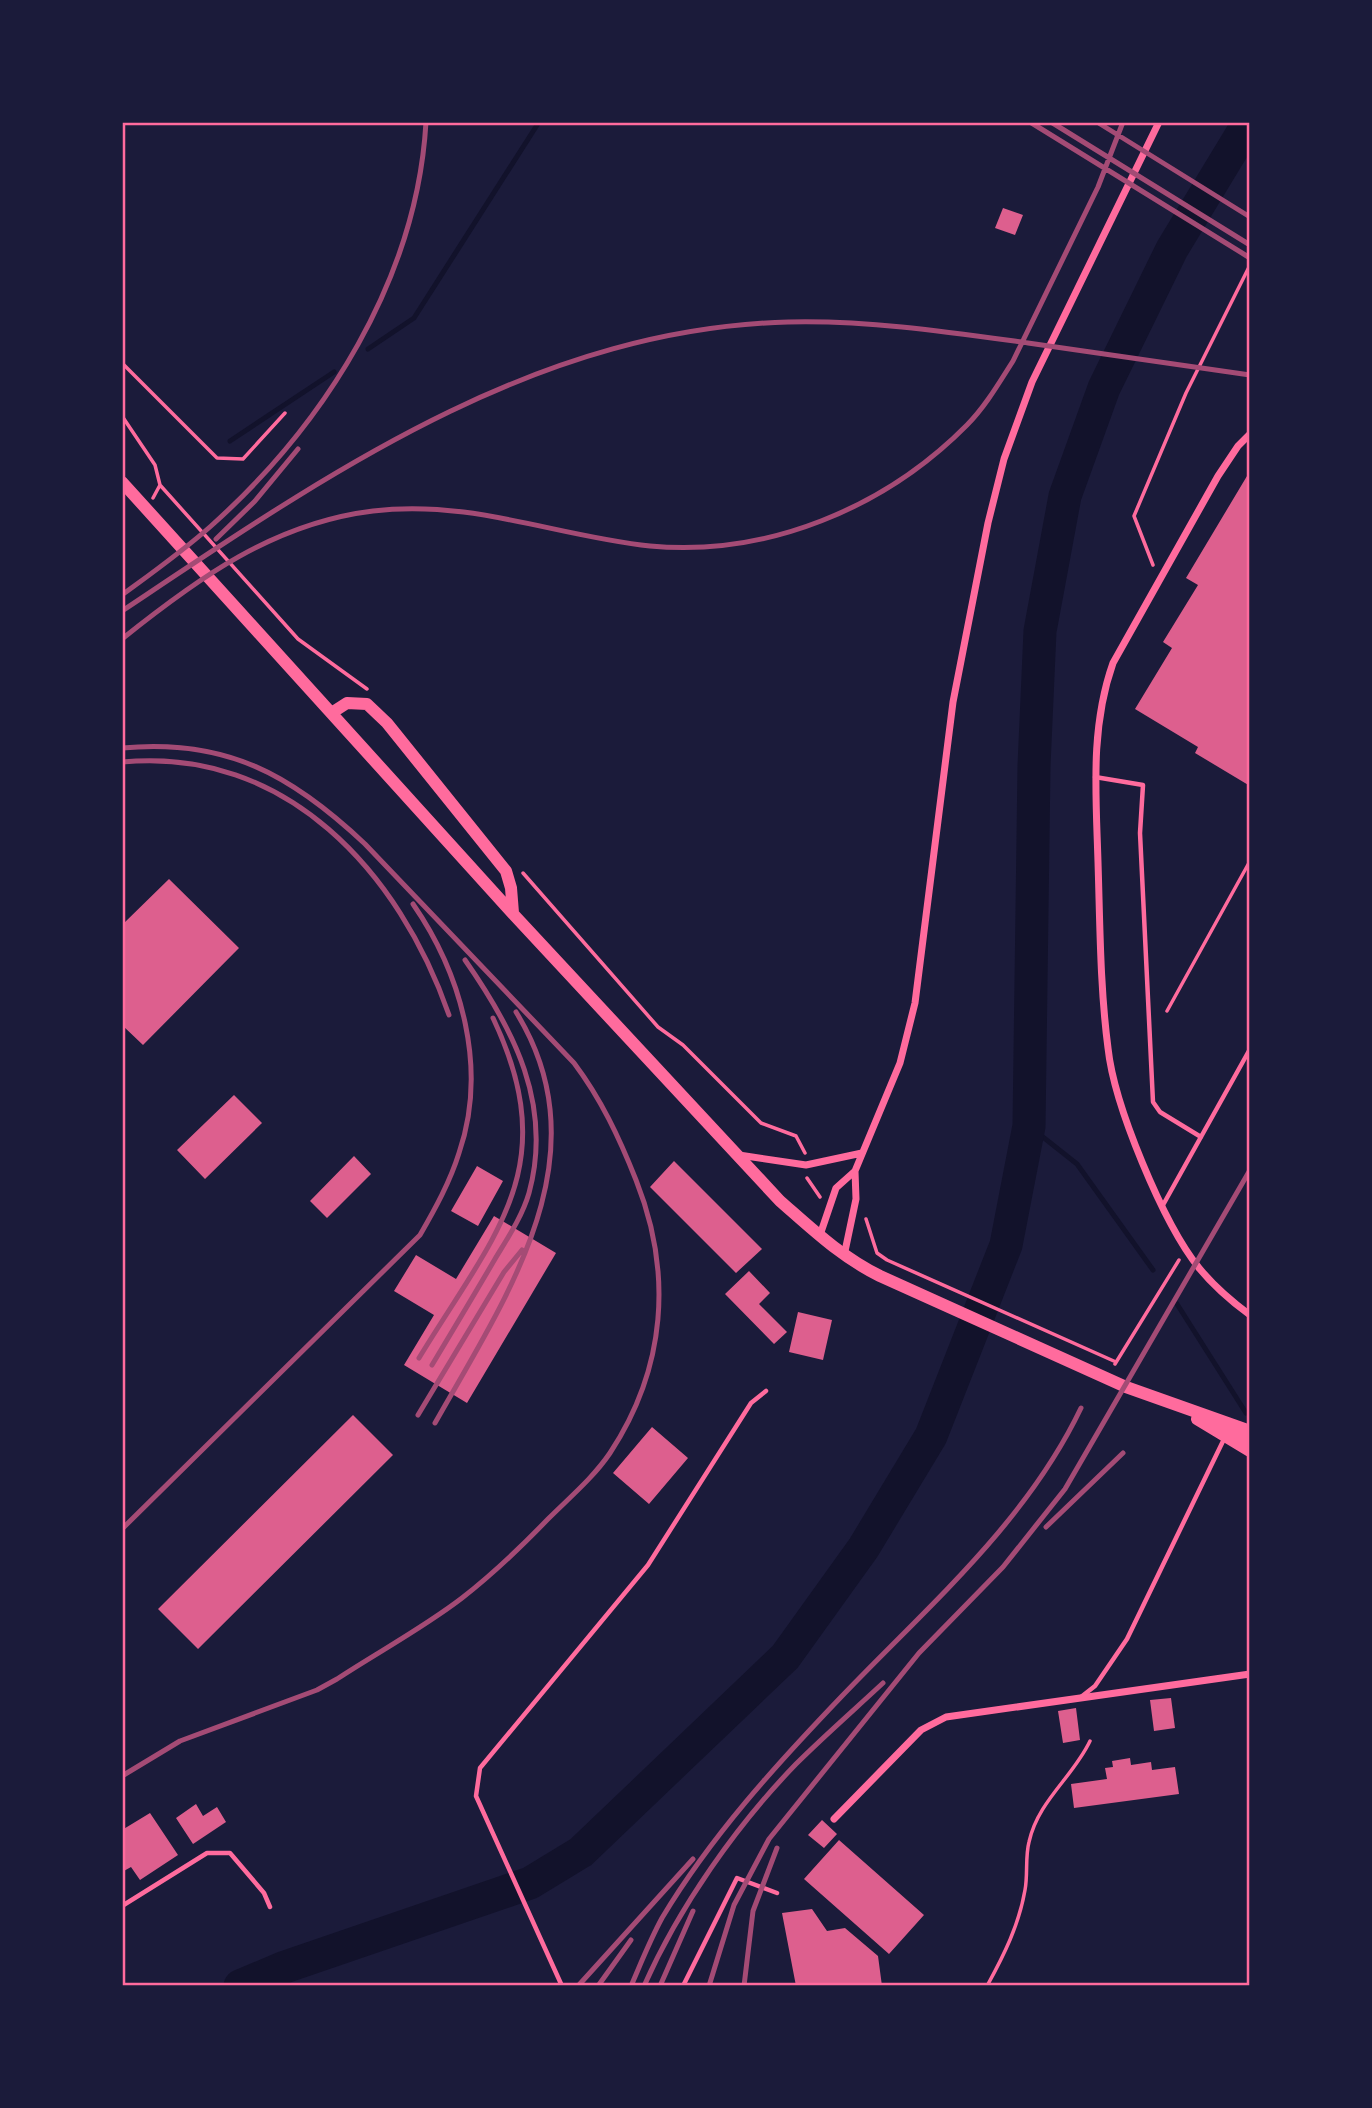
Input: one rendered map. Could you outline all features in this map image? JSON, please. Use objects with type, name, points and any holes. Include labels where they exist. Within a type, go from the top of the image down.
[{"type":"main road","points":[[122,482],[514,914],[780,1201],[820,1236],[844,1256],[880,1276],[1250,1441]]},
{"type":"main road","points":[[333,712],[347,703],[367,704],[387,723],[506,871],[512,888],[514,914]]},
{"type":"main road","points":[[1167,1404],[1250,1431]]},
{"type":"main road","points":[[1197,1419],[1250,1451]]},
{"type":"street","points":[[844,1256],[853,1209],[855,1171],[900,1063],[915,1003],[953,702],[988,523],[1004,459],[1038,369],[1159,122]]},
{"type":"street","points":[[1250,435],[1238,446],[1218,476],[1113,663],[1102,693],[1096,728],[1095,777],[1101,959],[1108,1051],[1121,1106],[1144,1165],[1185,1249],[1199,1269],[1250,1315]]},
{"type":"street","points":[[737,1154],[806,1166],[862,1153]]},
{"type":"street","points":[[820,1236],[836,1188],[855,1171]]},
{"type":"street","points":[[834,1819],[921,1730],[946,1717],[1250,1674]]},
{"type":"lane","points":[[1095,777],[1143,785],[1140,845],[1153,1102],[1160,1112],[1201,1138]]},
{"type":"lane","points":[[1164,1205],[1250,1049]]},
{"type":"lane","points":[[562,1986],[476,1796],[480,1768],[648,1565],[751,1403],[766,1391]]},
{"type":"lane","points":[[1081,1698],[1095,1686],[1127,1639],[1225,1436]]},
{"type":"lane","points":[[122,1906],[207,1853],[230,1853],[264,1893],[270,1907]]},
{"type":"lane","points":[[683,1986],[737,1878],[777,1893]]},
{"type":"path","points":[[1159,580],[1134,516],[1186,393],[1250,265]]},
{"type":"path","points":[[122,363],[218,457],[243,459],[285,413]]},
{"type":"path","points":[[122,416],[155,465],[160,485],[173,503],[298,639],[373,693]]},
{"type":"path","points":[[152,513],[160,485]]},
{"type":"path","points":[[1167,1011],[1250,861]]},
{"type":"path","points":[[523,872],[658,1027],[683,1045],[761,1123],[796,1136],[803,1148],[808,1184],[831,1203]]},
{"type":"path","points":[[853,1209],[864,1213],[877,1253],[887,1260],[1116,1362]]},
{"type":"path","points":[[1107,1377],[1172,1271]]},
{"type":"path","points":[[987,1986],[1009,1946],[1025,1890],[1029,1842],[1040,1813],[1058,1784],[1080,1762],[1090,1741]]},
{"type":"building","points":[[1003,208],[1023,215],[1015,235],[995,228]]},
{"type":"building","points":[[1250,471],[1250,786],[1195,753],[1198,747],[1135,709],[1172,648],[1163,642],[1198,585],[1186,578]]},
{"type":"building","points":[[169,879],[239,948],[143,1045],[122,1025],[122,925]]},
{"type":"building","points":[[234,1095],[262,1123],[205,1179],[177,1150]]},
{"type":"building","points":[[354,1156],[371,1174],[327,1218],[310,1201]]},
{"type":"building","points":[[674,1161],[762,1249],[736,1273],[650,1187]]},
{"type":"building","points":[[477,1166],[503,1181],[478,1226],[451,1211]]},
{"type":"building","points":[[494,1216],[556,1253],[467,1403],[404,1365],[434,1315],[394,1291],[416,1255],[456,1279]]},
{"type":"building","points":[[749,1271],[770,1293],[759,1304],[787,1332],[774,1344],[725,1294]]},
{"type":"building","points":[[798,1312],[832,1320],[823,1360],[789,1352]]},
{"type":"building","points":[[353,1415],[393,1455],[198,1649],[158,1609]]},
{"type":"building","points":[[652,1427],[688,1458],[649,1504],[613,1473]]},
{"type":"building","points":[[1171,1698],[1175,1728],[1154,1731],[1150,1700]]},
{"type":"building","points":[[1076,1708],[1080,1740],[1063,1743],[1058,1711]]},
{"type":"building","points":[[1130,1758],[1131,1765],[1151,1762],[1152,1770],[1175,1767],[1179,1794],[1074,1808],[1071,1784],[1107,1779],[1105,1768],[1113,1767],[1112,1761]]},
{"type":"building","points":[[196,1804],[203,1816],[217,1807],[226,1822],[193,1844],[176,1818]]},
{"type":"building","points":[[150,1813],[178,1855],[140,1880],[131,1867],[122,1872],[122,1830]]},
{"type":"building","points":[[822,1820],[837,1834],[824,1848],[808,1835]]},
{"type":"building","points":[[839,1840],[924,1915],[889,1954],[804,1879]]},
{"type":"building","points":[[812,1909],[827,1931],[845,1928],[878,1956],[882,1986],[796,1986],[782,1913]]},
{"type":"waterway","points":[[368,349],[414,318],[539,122]]},
{"type":"waterway","points":[[240,1986],[285,1967],[530,1883],[581,1852],[785,1657],[864,1547],[931,1436],[1006,1245],[1029,1126],[1034,766],[1040,631],[1065,496],[1104,388],[1172,249],[1249,122]]},
{"type":"waterway","points":[[230,441],[334,372]]},
{"type":"waterway","points":[[1029,1126],[1077,1164],[1153,1270]]},
{"type":"waterway","points":[[1177,1304],[1246,1413]]},
{"type":"railway","points":[[122,595],[211,526],[253,486],[327,395],[358,345],[384,292],[405,237],[419,180],[426,122]]},
{"type":"railway","points":[[1030,122],[1250,258]]},
{"type":"railway","points":[[1051,122],[1250,245]]},
{"type":"railway","points":[[1097,122],[1250,217]]},
{"type":"railway","points":[[122,639],[179,595],[239,557],[303,527],[337,517],[373,511],[444,510],[513,520],[615,541],[650,546],[694,547],[737,543],[780,534],[822,521],[862,503],[935,454],[967,425],[992,394],[1013,361],[1098,187],[1123,122]]},
{"type":"railway","points":[[122,611],[276,509],[436,418],[519,381],[605,351],[695,331],[788,322],[879,325],[969,335],[1250,375]]},
{"type":"railway","points":[[216,539],[255,501],[298,449]]},
{"type":"railway","points":[[122,748],[159,746],[194,749],[255,766],[311,798],[365,844],[574,1063],[593,1090],[623,1149],[648,1215],[659,1285],[653,1354],[629,1421],[596,1471],[506,1560],[447,1609],[337,1679],[317,1690],[180,1741],[122,1776]]},
{"type":"railway","points":[[122,762],[181,762],[235,775],[285,798],[329,829],[367,868],[400,913],[428,963],[449,1015]]},
{"type":"railway","points":[[122,1529],[420,1235],[447,1185],[467,1121],[471,1089],[470,1056],[457,992],[445,961],[413,904]]},
{"type":"railway","points":[[432,1365],[518,1219],[529,1193],[535,1161],[536,1129],[524,1070],[499,1014],[465,960]]},
{"type":"railway","points":[[435,1423],[515,1276],[536,1224],[548,1172],[551,1119],[541,1066],[516,1012]]},
{"type":"railway","points":[[419,1358],[495,1235],[511,1197],[521,1159],[522,1117],[513,1071],[493,1018]]},
{"type":"railway","points":[[709,1986],[734,1905],[769,1839],[919,1653],[1003,1567],[1065,1489],[1250,1170]]},
{"type":"railway","points":[[418,1415],[504,1272],[522,1250]]},
{"type":"railway","points":[[631,1986],[662,1918],[723,1830],[793,1748],[941,1596],[1004,1526],[1033,1489],[1081,1408]]},
{"type":"railway","points":[[1046,1527],[1123,1453]]},
{"type":"railway","points":[[644,1986],[692,1897],[752,1814],[796,1764],[883,1683]]},
{"type":"railway","points":[[744,1986],[753,1911],[777,1848]]},
{"type":"railway","points":[[578,1986],[693,1859]]},
{"type":"railway","points":[[660,1986],[693,1911]]},
{"type":"railway","points":[[598,1986],[631,1940]]}]
